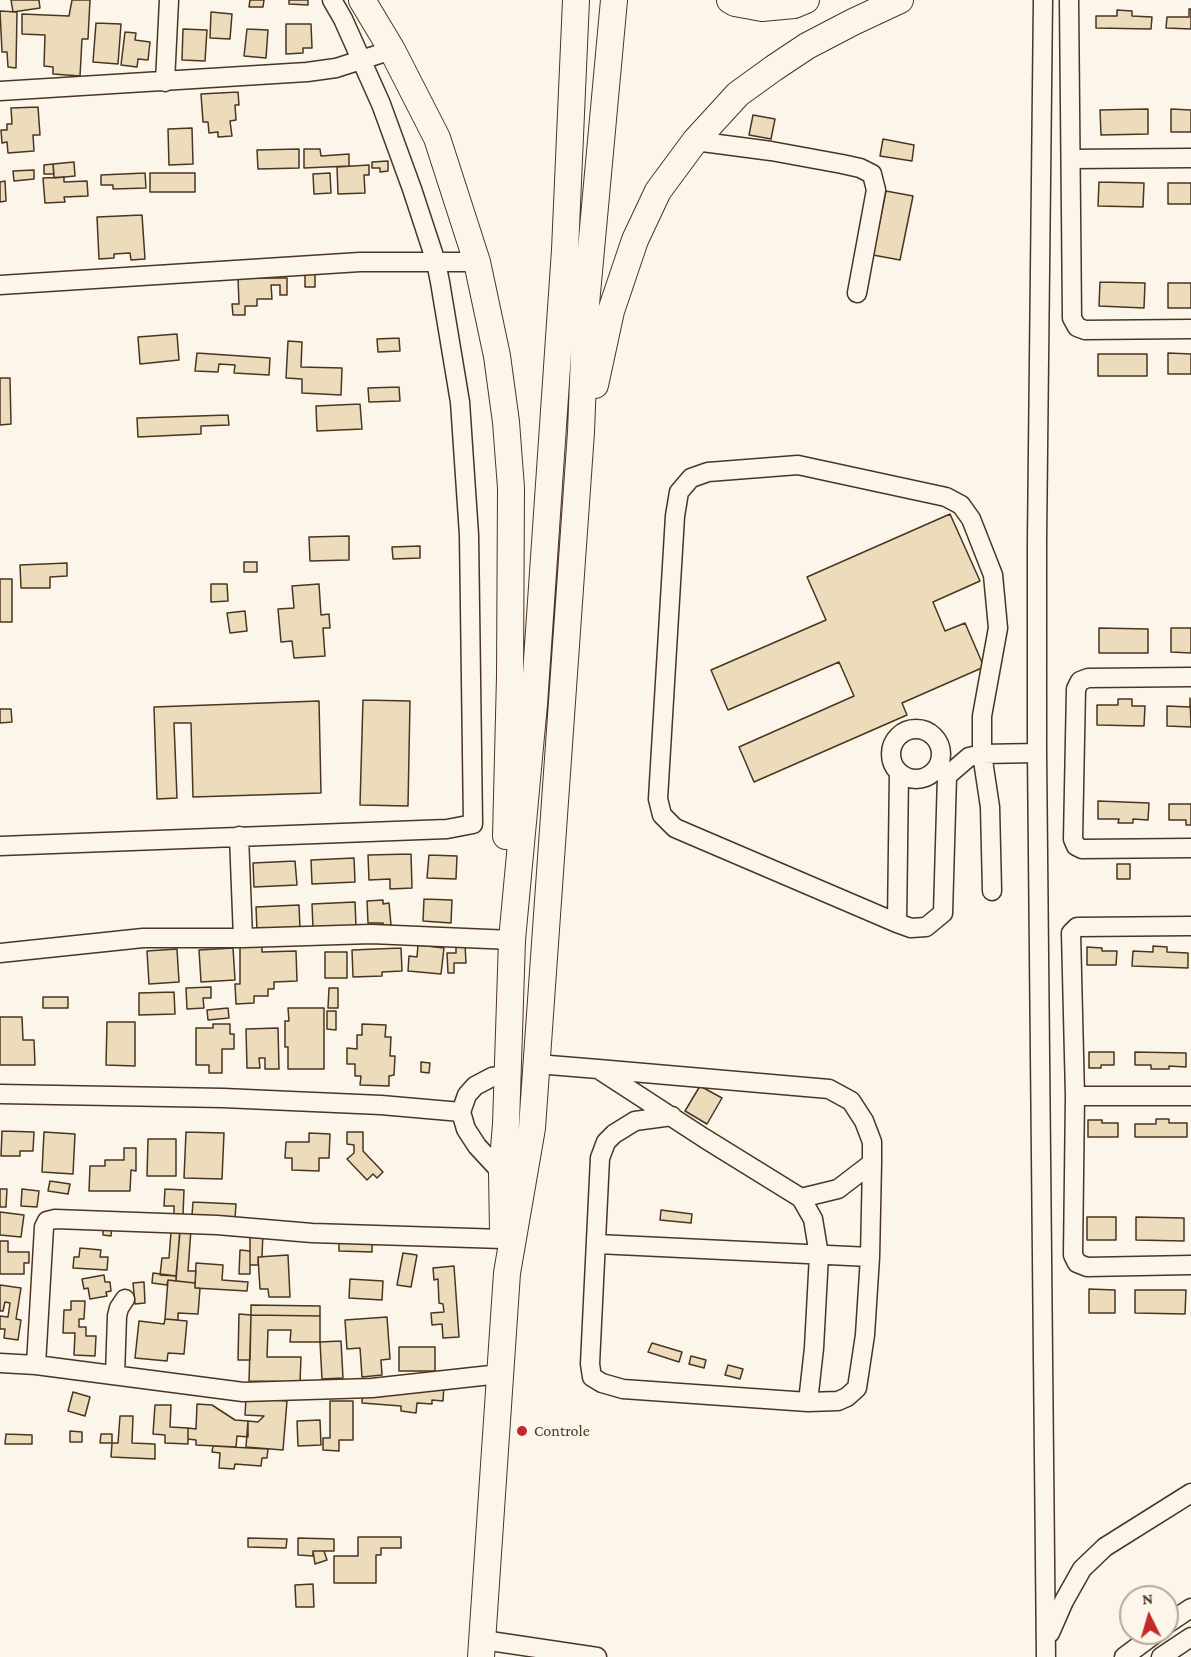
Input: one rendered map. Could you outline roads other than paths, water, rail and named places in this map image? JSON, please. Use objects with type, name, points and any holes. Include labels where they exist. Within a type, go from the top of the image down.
[{"type":"highway","points":[[362,0],[392,50],[436,138],[477,262],[497,356],[506,422],[511,488],[505,891],[513,936]]},
{"type":"highway","points":[[507,1273],[503,1239],[502,1173],[513,936],[534,704],[564,262],[576,0]]},
{"type":"highway","points":[[482,1648],[507,1273],[532,1128],[581,432],[586,303],[614,0]]},
{"type":"highway","points":[[730,0],[762,8],[794,5],[806,0]]},
{"type":"highway","points":[[581,432],[611,311],[635,240],[658,191],[695,141],[738,94],[807,46],[900,0]]},
{"type":"street","points":[[165,82],[169,0]]},
{"type":"street","points":[[332,0],[343,19],[381,104],[436,262],[460,402],[469,535],[473,824]]},
{"type":"street","points":[[1043,0],[1036,753],[1047,1648]]},
{"type":"street","points":[[1069,0],[1072,318],[1077,327],[1085,330],[1191,329]]},
{"type":"street","points":[[0,91],[307,72],[336,68],[392,50]]},
{"type":"street","points":[[695,141],[771,151],[842,164],[860,168],[872,174],[876,190],[857,293]]},
{"type":"street","points":[[1072,159],[1191,158]]},
{"type":"street","points":[[0,285],[360,262],[477,262]]},
{"type":"street","points":[[992,891],[990,807],[982,754],[982,716],[998,628],[993,575],[971,519],[961,505],[946,497],[798,465],[708,472],[691,478],[679,492],[675,516],[658,799],[662,815],[675,828],[912,928],[926,927],[943,913],[942,773],[942,755],[938,740],[933,734],[918,729],[903,733],[892,744],[891,760],[899,773],[908,779],[919,780],[942,773],[969,758],[982,754],[1036,753]]},
{"type":"street","points":[[1191,677],[1088,678],[1080,681],[1076,689],[1073,839],[1076,846],[1082,849],[1191,848]]},
{"type":"street","points":[[897,922],[899,773]]},
{"type":"street","points":[[0,846],[447,829],[473,824],[507,824]]},
{"type":"street","points":[[239,836],[243,938]]},
{"type":"street","points":[[1191,926],[1077,927],[1071,933],[1075,1096],[1073,1255],[1077,1263],[1087,1267],[1191,1265]]},
{"type":"street","points":[[0,953],[143,938],[243,938],[371,933],[513,936]]},
{"type":"street","points":[[537,1064],[830,1089],[851,1101],[864,1121],[872,1142],[872,1163],[870,1257],[865,1335],[857,1388],[847,1397],[838,1401],[808,1402],[623,1389],[602,1383],[592,1377],[590,1364],[600,1158],[606,1142],[635,1121],[672,1116]]},
{"type":"street","points":[[598,1069],[801,1198],[813,1219],[819,1254],[814,1348],[808,1402]]},
{"type":"street","points":[[502,1173],[477,1146],[466,1129],[461,1112],[467,1095],[475,1086],[492,1077],[507,1075]]},
{"type":"street","points":[[0,1094],[223,1098],[381,1105],[461,1112]]},
{"type":"street","points":[[1075,1096],[1191,1096]]},
{"type":"street","points":[[801,1198],[838,1189],[872,1163]]},
{"type":"street","points":[[36,1365],[44,1227],[47,1221],[55,1219],[217,1225],[312,1233],[503,1239]]},
{"type":"street","points":[[597,1244],[870,1257]]},
{"type":"street","points":[[115,1375],[117,1316],[125,1299]]},
{"type":"street","points":[[0,1363],[36,1365],[243,1392],[372,1388],[500,1374]]},
{"type":"street","points":[[1047,1648],[1064,1601],[1082,1569],[1105,1547],[1191,1493]]},
{"type":"street","points":[[1161,1657],[1191,1637]]},
{"type":"street","points":[[1124,1657],[1140,1645]]},
{"type":"street","points":[[482,1648],[597,1657]]},
{"type":"place","name":"Controle","points":[[522,1431]]}]
